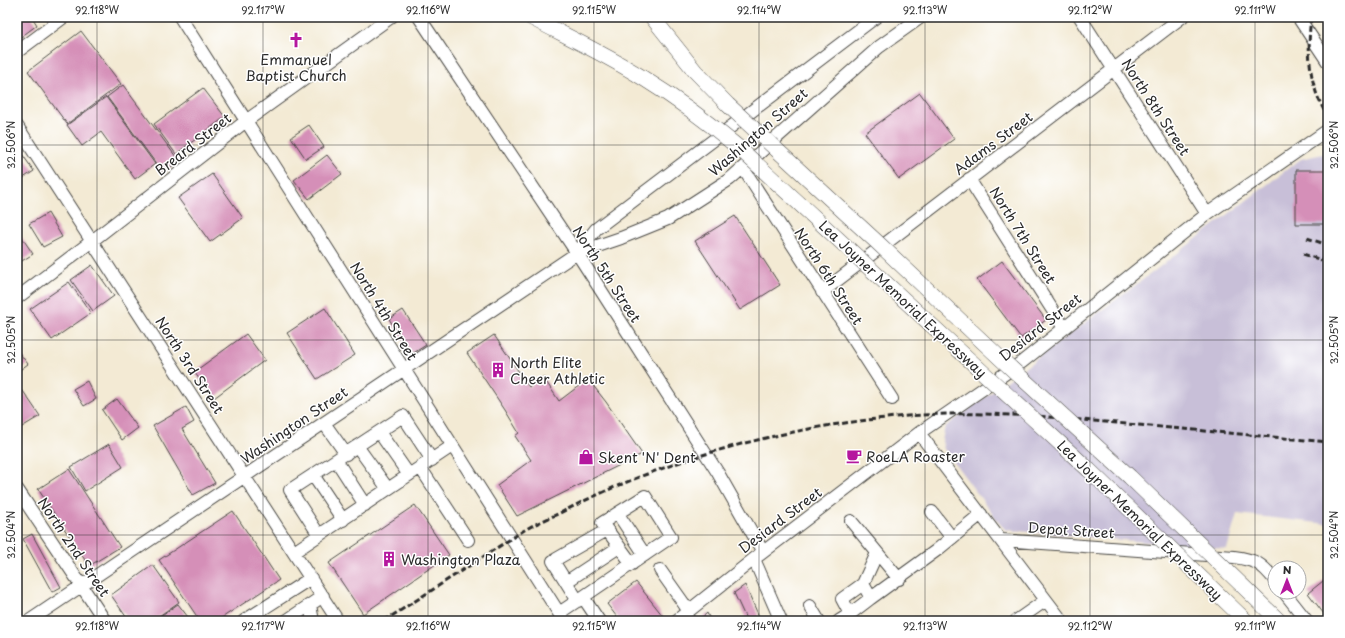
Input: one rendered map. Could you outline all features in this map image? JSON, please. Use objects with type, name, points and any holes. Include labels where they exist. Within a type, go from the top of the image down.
[{"type":"main road","name":"Lea Joyner Memorial Expressway","points":[[530,17],[642,77],[702,118],[733,143],[1089,470],[1246,621]]},
{"type":"main road","name":"Lea Joyner Memorial Expressway","points":[[652,17],[695,71],[728,104],[1130,477],[1279,621]]},
{"type":"street","points":[[17,52],[64,17]]},
{"type":"street","name":"North 4th Street","points":[[180,17],[561,617]]},
{"type":"street","name":"Breard Street","points":[[17,298],[246,121],[391,17]]},
{"type":"street","name":"North 5th Street","points":[[419,17],[577,253],[718,473],[758,556],[780,621]]},
{"type":"street","name":"Washington Street","points":[[577,253],[596,229],[864,21],[876,17]]},
{"type":"street","name":"Washington Street","points":[[29,621],[577,253],[621,238],[668,218],[730,179],[879,46],[921,17]]},
{"type":"street","name":"North 8th Street","points":[[1080,17],[1207,214]]},
{"type":"street","name":"Adams Street","points":[[822,292],[1182,17]]},
{"type":"street","points":[[1298,17],[1328,62]]},
{"type":"street","name":"North 3rd Street","points":[[17,126],[338,621]]},
{"type":"street","name":"Desiard Street","points":[[676,621],[758,556],[919,433],[1022,362],[1207,214],[1323,141],[1328,130]]},
{"type":"street","name":"North 6th Street","points":[[743,168],[892,399]]},
{"type":"street","name":"North 7th Street","points":[[969,179],[1064,328]]},
{"type":"street","points":[[319,535],[290,490],[403,416],[432,460]]},
{"type":"street","points":[[324,423],[365,504]]},
{"type":"street","points":[[379,432],[409,475]]},
{"type":"street","points":[[919,433],[1062,621]]},
{"type":"street","points":[[357,446],[388,489]]},
{"type":"street","points":[[294,552],[452,446]]},
{"type":"street","points":[[420,467],[468,540]]},
{"type":"street","points":[[313,475],[343,520]]},
{"type":"street","name":"North 2nd Street","points":[[17,489],[105,621]]},
{"type":"street","points":[[561,617],[581,599],[672,537],[645,496],[602,524],[632,564]]},
{"type":"street","points":[[932,512],[952,538]]},
{"type":"street","points":[[618,514],[645,555]]},
{"type":"street","points":[[839,621],[899,579],[981,514]]},
{"type":"street","points":[[851,521],[899,579]]},
{"type":"street","points":[[599,621],[566,582],[553,561],[607,530]]},
{"type":"street","name":"Depot Street","points":[[1001,540],[1246,559],[1252,560],[1267,569]]},
{"type":"street","points":[[566,582],[619,548]]},
{"type":"street","points":[[850,614],[842,599],[863,584],[877,553]]},
{"type":"street","points":[[660,570],[689,610]]},
{"type":"street","points":[[244,621],[311,578]]},
{"type":"street","points":[[863,584],[872,598]]},
{"type":"street","points":[[286,621],[323,596]]},
{"type":"street","points":[[1016,621],[1046,600]]},
{"type":"street","points":[[1290,600],[1307,621]]},
{"type":"street","points":[[310,605],[313,621]]},
{"type":"street","points":[[810,606],[819,621]]},
{"type":"shaded area","points":[[1328,154],[1328,524],[1237,514],[1227,549],[1006,530],[944,449],[942,441],[945,427],[1144,279],[1294,164],[1301,159]]},
{"type":"building","points":[[17,17],[32,17],[37,25],[17,40]]},
{"type":"building","points":[[81,31],[121,84],[67,124],[28,71]]},
{"type":"building","points":[[123,85],[179,161],[163,173],[107,97]]},
{"type":"building","points":[[203,88],[225,117],[176,154],[154,124]]},
{"type":"building","points":[[920,93],[954,139],[899,179],[865,133]]},
{"type":"building","points":[[106,97],[155,164],[135,179],[101,132],[82,146],[67,125]]},
{"type":"building","points":[[309,125],[324,147],[306,159],[291,137]]},
{"type":"building","points":[[17,147],[34,171],[17,182]]},
{"type":"building","points":[[327,155],[342,174],[309,199],[294,180]]},
{"type":"building","points":[[1296,170],[1328,170],[1328,224],[1296,224]]},
{"type":"building","points":[[212,174],[243,218],[210,242],[178,198]]},
{"type":"building","points":[[48,213],[62,237],[43,247],[29,224]]},
{"type":"building","points":[[735,216],[780,285],[740,310],[695,241]]},
{"type":"building","points":[[17,230],[33,254],[17,264]]},
{"type":"building","points":[[1002,261],[1046,320],[1021,338],[977,280]]},
{"type":"building","points":[[92,265],[114,296],[93,311],[71,280]]},
{"type":"building","points":[[69,282],[91,313],[52,340],[30,309]]},
{"type":"building","points":[[325,308],[355,355],[317,379],[287,333]]},
{"type":"building","points":[[403,310],[426,345],[412,354],[389,319]]},
{"type":"building","points":[[246,334],[265,360],[214,398],[194,372]]},
{"type":"building","points":[[494,335],[529,387],[543,377],[559,401],[588,379],[642,454],[517,516],[497,485],[531,460],[515,436],[519,433],[467,353]]},
{"type":"building","points":[[17,350],[28,364],[17,372]]},
{"type":"building","points":[[87,381],[96,399],[84,406],[73,389]]},
{"type":"building","points":[[23,391],[40,416],[17,430],[17,395]]},
{"type":"building","points":[[117,399],[138,428],[122,440],[102,410]]},
{"type":"building","points":[[186,407],[194,422],[182,429],[215,483],[193,495],[153,426]]},
{"type":"building","points":[[109,444],[123,467],[85,491],[71,467]]},
{"type":"building","points":[[69,469],[120,547],[89,566],[38,489]]},
{"type":"building","name":"Washington Plaza","points":[[415,505],[449,555],[363,614],[329,563]]},
{"type":"building","points":[[233,511],[279,580],[217,621],[200,621],[159,560]]},
{"type":"building","points":[[32,534],[61,587],[52,592],[23,539]]},
{"type":"building","points":[[153,565],[179,602],[152,621],[129,621],[111,595]]},
{"type":"building","points":[[1328,577],[1328,611],[1324,614],[1308,593]]},
{"type":"building","points":[[636,582],[663,616],[656,621],[620,621],[607,604]]},
{"type":"building","points":[[745,585],[761,621],[747,621],[734,593]]},
{"type":"building","points":[[178,604],[191,621],[153,621]]},
{"type":"building","points":[[707,613],[711,621],[698,621]]},
{"type":"railway","points":[[1311,17],[1309,37],[1310,66],[1317,95],[1328,118]]},
{"type":"railway","points":[[1307,238],[1328,245]]},
{"type":"railway","points":[[1303,254],[1328,262]]},
{"type":"railway","points":[[384,621],[523,531],[608,490],[701,455],[799,431],[898,417],[946,414],[981,414],[1038,416],[1328,442]]},
{"type":"place","name":"Emmanuel Baptist Church","points":[[296,40]]},
{"type":"place","name":"North Elite Cheer Athletic","points":[[498,370]]},
{"type":"place","name":"RoeLA Roaster","points":[[854,456]]},
{"type":"place","name":"Skent 'N' Dent","points":[[586,457]]},
{"type":"place","name":"Washington Plaza","points":[[389,559]]}]
